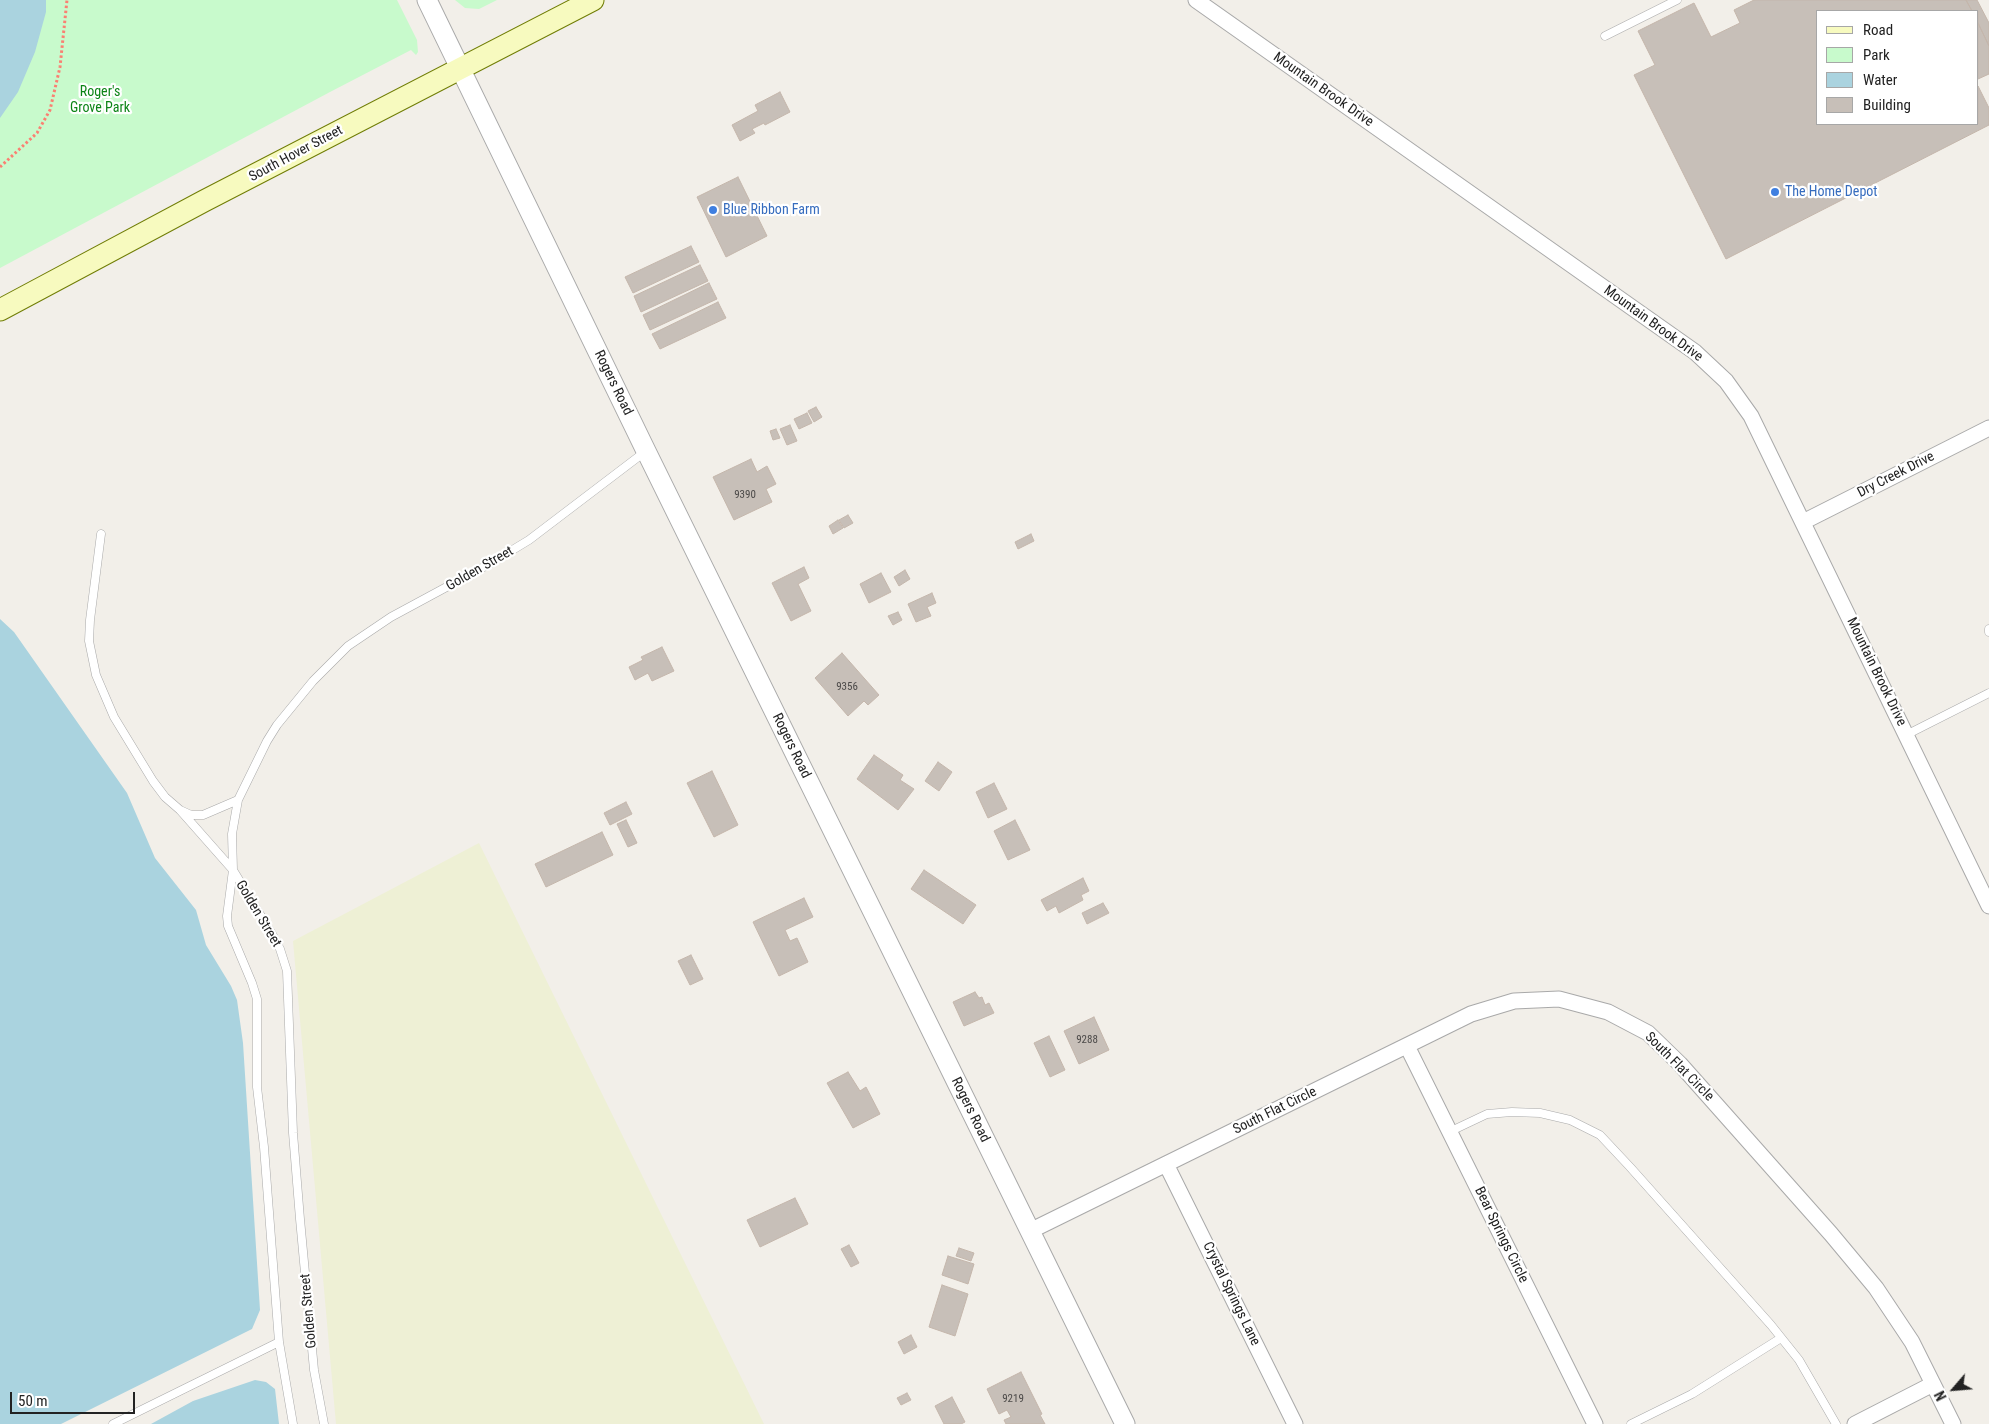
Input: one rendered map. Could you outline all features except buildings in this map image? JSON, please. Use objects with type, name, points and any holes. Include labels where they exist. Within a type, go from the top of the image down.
[{"type":"main road","name":"South Hover Street","points":[[0,310],[593,0]]},
{"type":"street","name":"Rogers Road","points":[[427,0],[646,451],[1124,1424]]},
{"type":"street","name":"Mountain Brook Drive","points":[[1196,0],[1695,352],[1726,381],[1751,416],[1989,906]]},
{"type":"street","name":"Dry Creek Drive","points":[[1803,522],[1989,428]]},
{"type":"street","name":"South Flat Circle","points":[[1030,1231],[1471,1014],[1514,1001],[1559,999],[1608,1012],[1648,1033],[1680,1064],[1831,1234],[1876,1288],[1912,1342],[1953,1424]]},
{"type":"street","name":"Bear Springs Circle","points":[[1407,1046],[1595,1424]]},
{"type":"street","name":"Crystal Springs Lane","points":[[1166,1164],[1295,1424]]},
{"type":"street","points":[[1855,1424],[1933,1384]]},
{"type":"lane","points":[[1605,36],[1676,0]]},
{"type":"lane","name":"Golden Street","points":[[324,1424],[314,1370],[300,1219],[293,1133],[287,971],[280,949],[272,934],[233,870],[232,834],[238,800],[277,725],[314,681],[348,646],[391,617],[491,563],[529,540],[646,451]]},
{"type":"lane","points":[[101,534],[90,625],[90,646],[95,669],[114,717],[160,790],[233,870],[227,916],[228,926],[252,983],[256,999],[258,1087],[279,1342],[293,1424]]},
{"type":"lane","points":[[1906,735],[1989,694]]},
{"type":"lane","points":[[180,810],[191,815],[203,815],[238,800]]},
{"type":"lane","points":[[1449,1132],[1487,1114],[1512,1112],[1540,1113],[1570,1120],[1600,1135],[1649,1187],[1799,1360],[1836,1424]]},
{"type":"lane","points":[[1631,1424],[1692,1394],[1781,1338]]},
{"type":"lane","points":[[113,1424],[279,1342]]},
{"type":"path","points":[[0,167],[37,133],[50,110],[60,67],[67,0]]},
{"type":"green space","name":"Roger's Grove Park","points":[[0,0],[397,0],[417,40],[418,52],[416,55],[411,50],[0,268]]},
{"type":"green space","points":[[455,0],[497,0],[479,9],[465,8]]},
{"type":"green space","points":[[479,843],[764,1424],[336,1424],[293,941]]},
{"type":"water","points":[[0,0],[46,0],[46,12],[35,52],[18,92],[0,118]]},
{"type":"water","points":[[0,619],[14,632],[127,793],[155,858],[196,910],[206,945],[231,986],[237,1000],[243,1043],[260,1310],[252,1329],[61,1424],[0,1424]]},
{"type":"water","points":[[255,1380],[266,1382],[275,1389],[279,1424],[151,1424],[193,1401]]},
{"type":"place","name":"The Home Depot","points":[[1775,192]]},
{"type":"place","name":"Blue Ribbon Farm","points":[[713,210]]}]
